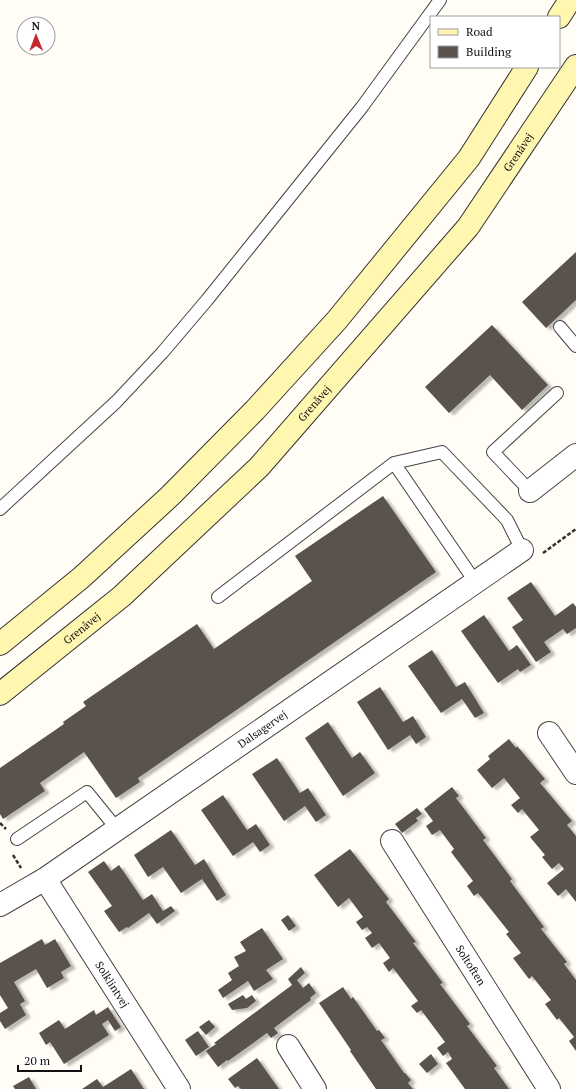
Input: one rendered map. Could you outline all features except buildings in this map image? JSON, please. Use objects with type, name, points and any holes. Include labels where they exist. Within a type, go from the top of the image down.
[{"type":"main road","points":[[560,16],[570,0]]},
{"type":"main road","name":"Grenåvej","points":[[0,694],[122,596],[259,467],[468,227],[576,66]]},
{"type":"main road","points":[[0,644],[88,571],[170,496],[260,404],[337,320],[469,158],[526,68]]},
{"type":"street","points":[[530,491],[576,455]]},
{"type":"street","name":"Dalsagervej","points":[[0,905],[38,883],[522,550]]},
{"type":"street","points":[[549,733],[576,773]]},
{"type":"street","name":"Soltoften","points":[[392,841],[549,1089]]},
{"type":"street","name":"Solklintvej","points":[[38,883],[179,1089]]},
{"type":"street","points":[[288,1046],[315,1089]]},
{"type":"lane","points":[[0,509],[116,402],[162,354],[217,288],[362,107],[440,0]]},
{"type":"lane","points":[[560,327],[576,346]]},
{"type":"lane","points":[[530,491],[493,452],[557,393]]},
{"type":"lane","points":[[218,597],[394,463],[442,452],[507,520],[522,550]]},
{"type":"lane","points":[[394,463],[476,583]]},
{"type":"lane","points":[[16,839],[87,792],[117,829]]},
{"type":"path","points":[[522,550],[537,558],[576,529]]},
{"type":"path","points":[[12,852],[38,883]]}]
